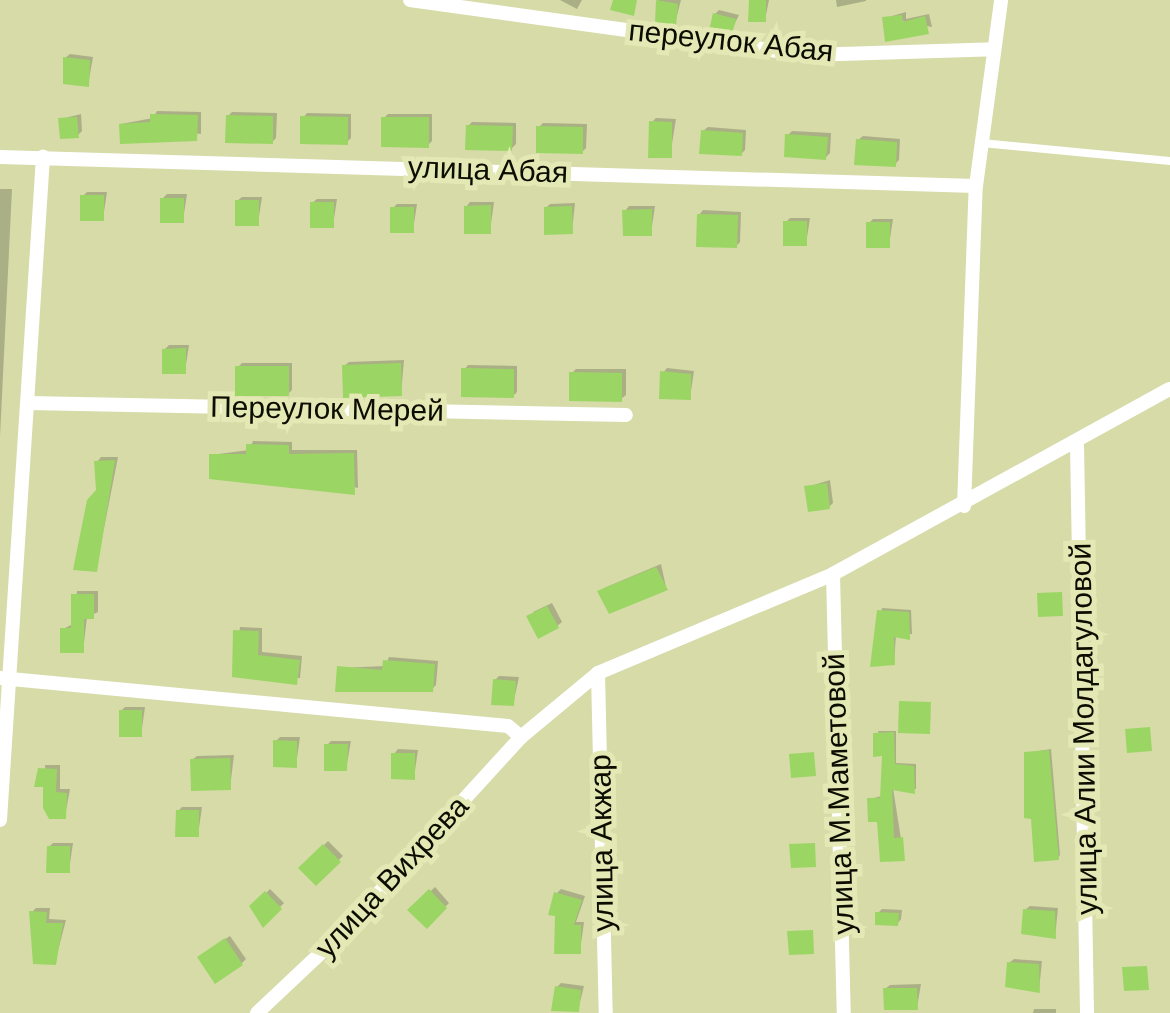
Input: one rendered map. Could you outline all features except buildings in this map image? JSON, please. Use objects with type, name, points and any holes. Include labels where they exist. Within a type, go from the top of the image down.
[{"type":"street","name":"переулок Абая","points":[[410,0],[808,55],[994,48]]},
{"type":"street","points":[[964,506],[976,186],[1001,0]]},
{"type":"street","points":[[0,820],[4,678],[28,403],[43,156]]},
{"type":"street","name":"улица Абая","points":[[0,158],[43,156],[976,186]]},
{"type":"street","name":"улица Вихрева","points":[[257,1013],[343,932],[521,737],[598,673],[833,574],[1077,445],[1170,389]]},
{"type":"street","name":"Переулок Мерей","points":[[28,403],[626,415]]},
{"type":"street","name":"улица Алии Молдагуловой","points":[[1077,445],[1087,1013]]},
{"type":"street","name":"улица М.Маметовой","points":[[833,574],[844,1013]]},
{"type":"street","name":"улица Акжар","points":[[598,673],[606,1013]]},
{"type":"street","points":[[4,678],[508,726],[521,737]]},
{"type":"lane","points":[[982,143],[1170,161]]}]
